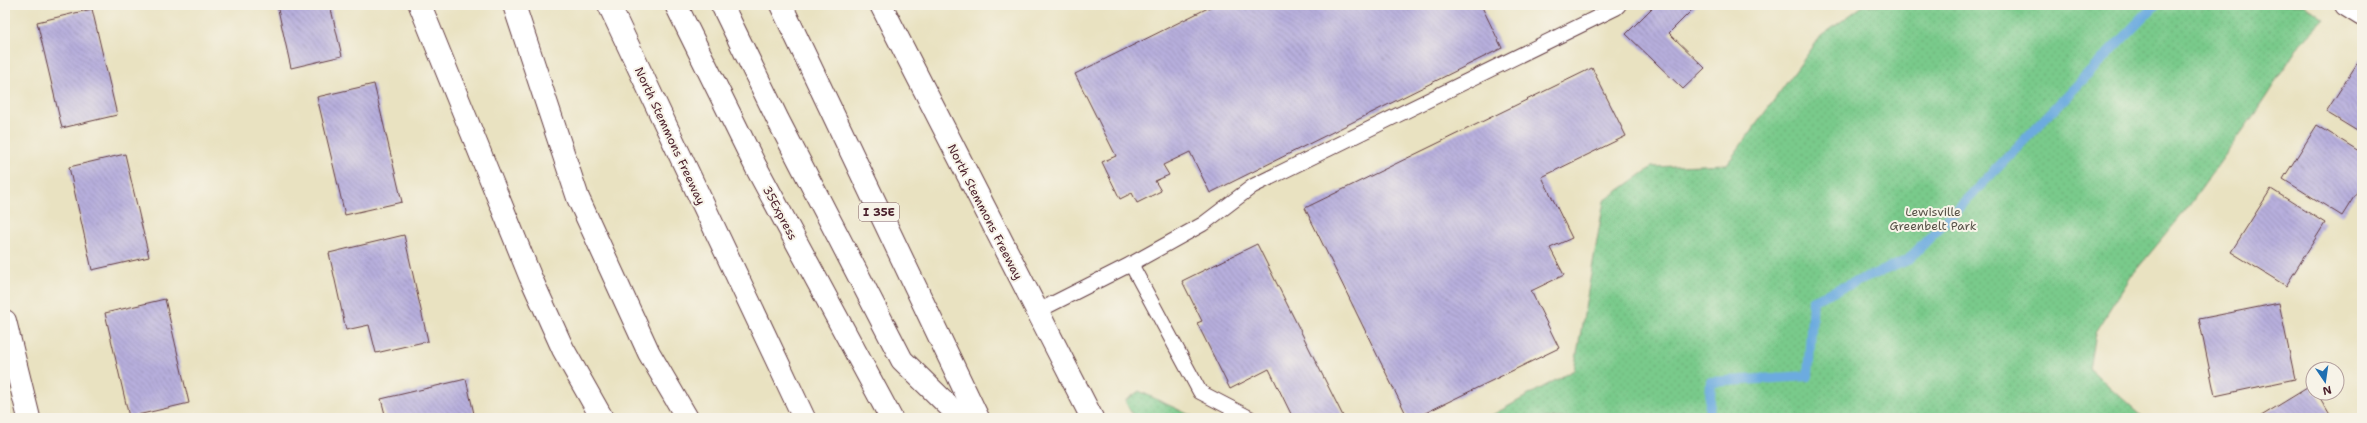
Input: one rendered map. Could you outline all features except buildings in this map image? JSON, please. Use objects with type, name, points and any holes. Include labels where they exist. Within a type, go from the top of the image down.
[{"type":"main road","points":[[420,5],[530,276],[563,349],[602,418]]},
{"type":"main road","points":[[514,5],[578,198],[649,353],[687,418]]},
{"type":"main road","name":"North Stemmons Freeway","points":[[609,5],[804,418]]},
{"type":"main road","name":"35Express","points":[[676,5],[756,167],[891,418]]},
{"type":"main road","points":[[722,5],[781,127],[902,360],[961,418]]},
{"type":"main road","name":"I 35E","points":[[781,5],[978,418]]},
{"type":"main road","name":"North Stemmons Freeway","points":[[881,5],[1036,312],[1092,418]]},
{"type":"main road","points":[[2346,5],[2362,15]]},
{"type":"main road","points":[[5,321],[29,418]]},
{"type":"lane","points":[[1036,312],[1131,264],[1203,224],[1252,186],[1616,8],[1619,5]]},
{"type":"lane","points":[[1131,264],[1200,392],[1250,418]]},
{"type":"green space","name":"Lewisville Greenbelt Park","points":[[1864,5],[2305,5],[2324,19],[2300,44],[2258,109],[2186,210],[2132,275],[2095,333],[2089,368],[2144,418],[1487,418],[1574,370],[1604,201],[1652,167],[1727,164],[1821,36]]},
{"type":"green space","points":[[1139,391],[1196,418],[1134,418],[1125,401]]},
{"type":"waterway","points":[[1709,418],[1711,382],[1808,376],[1813,300],[1908,260],[2155,5]]}]
